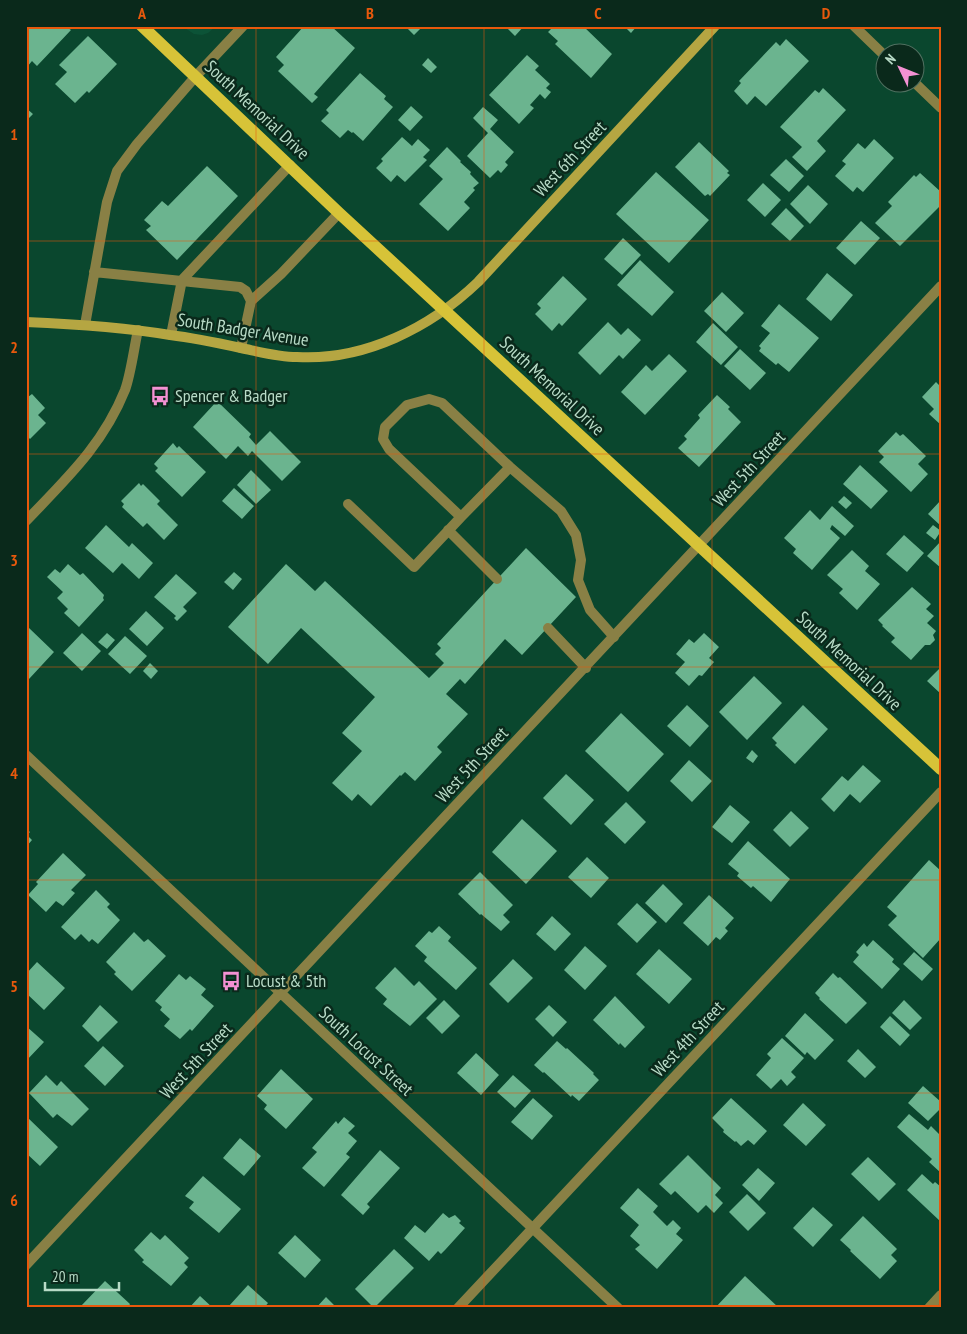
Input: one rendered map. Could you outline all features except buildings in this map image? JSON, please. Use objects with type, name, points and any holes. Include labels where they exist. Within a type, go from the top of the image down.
[{"type":"main road","name":"South Memorial Drive","points":[[142,26],[290,165],[339,214],[941,769]]},
{"type":"main road","name":"West 6th Street","points":[[445,310],[478,282],[715,26]]},
{"type":"main road","name":"South Badger Avenue","points":[[26,322],[138,330],[267,354],[296,358],[324,358],[387,342],[445,310]]},
{"type":"street","points":[[86,325],[107,202],[117,170],[196,76],[243,26]]},
{"type":"street","points":[[854,26],[874,45]]},
{"type":"street","points":[[924,92],[941,108]]},
{"type":"street","points":[[171,335],[182,280],[290,165]]},
{"type":"street","points":[[241,348],[251,301],[281,274],[339,214]]},
{"type":"street","points":[[94,272],[237,285],[246,291],[251,301]]},
{"type":"street","name":"West 5th Street","points":[[26,1265],[941,286]]},
{"type":"street","points":[[26,521],[82,464],[111,422],[126,388],[138,330]]},
{"type":"street","points":[[461,517],[389,449],[382,439],[384,427],[407,405],[429,399],[442,403],[510,467],[561,511],[576,535],[581,560],[578,580],[590,610],[614,638]]},
{"type":"street","points":[[348,504],[414,567],[510,467]]},
{"type":"street","points":[[448,530],[497,579]]},
{"type":"street","points":[[548,628],[586,668]]},
{"type":"street","name":"South Locust Street","points":[[26,755],[618,1308]]},
{"type":"street","name":"West 4th Street","points":[[458,1308],[941,792]]},
{"type":"street","points":[[929,1308],[941,1295]]},
{"type":"shaded area","points":[[182,26],[216,26],[208,33],[202,35],[194,34]]},
{"type":"place","name":"Spencer & Badger","points":[[160,396]]},
{"type":"place","name":"Locust & 5th","points":[[231,981]]}]
